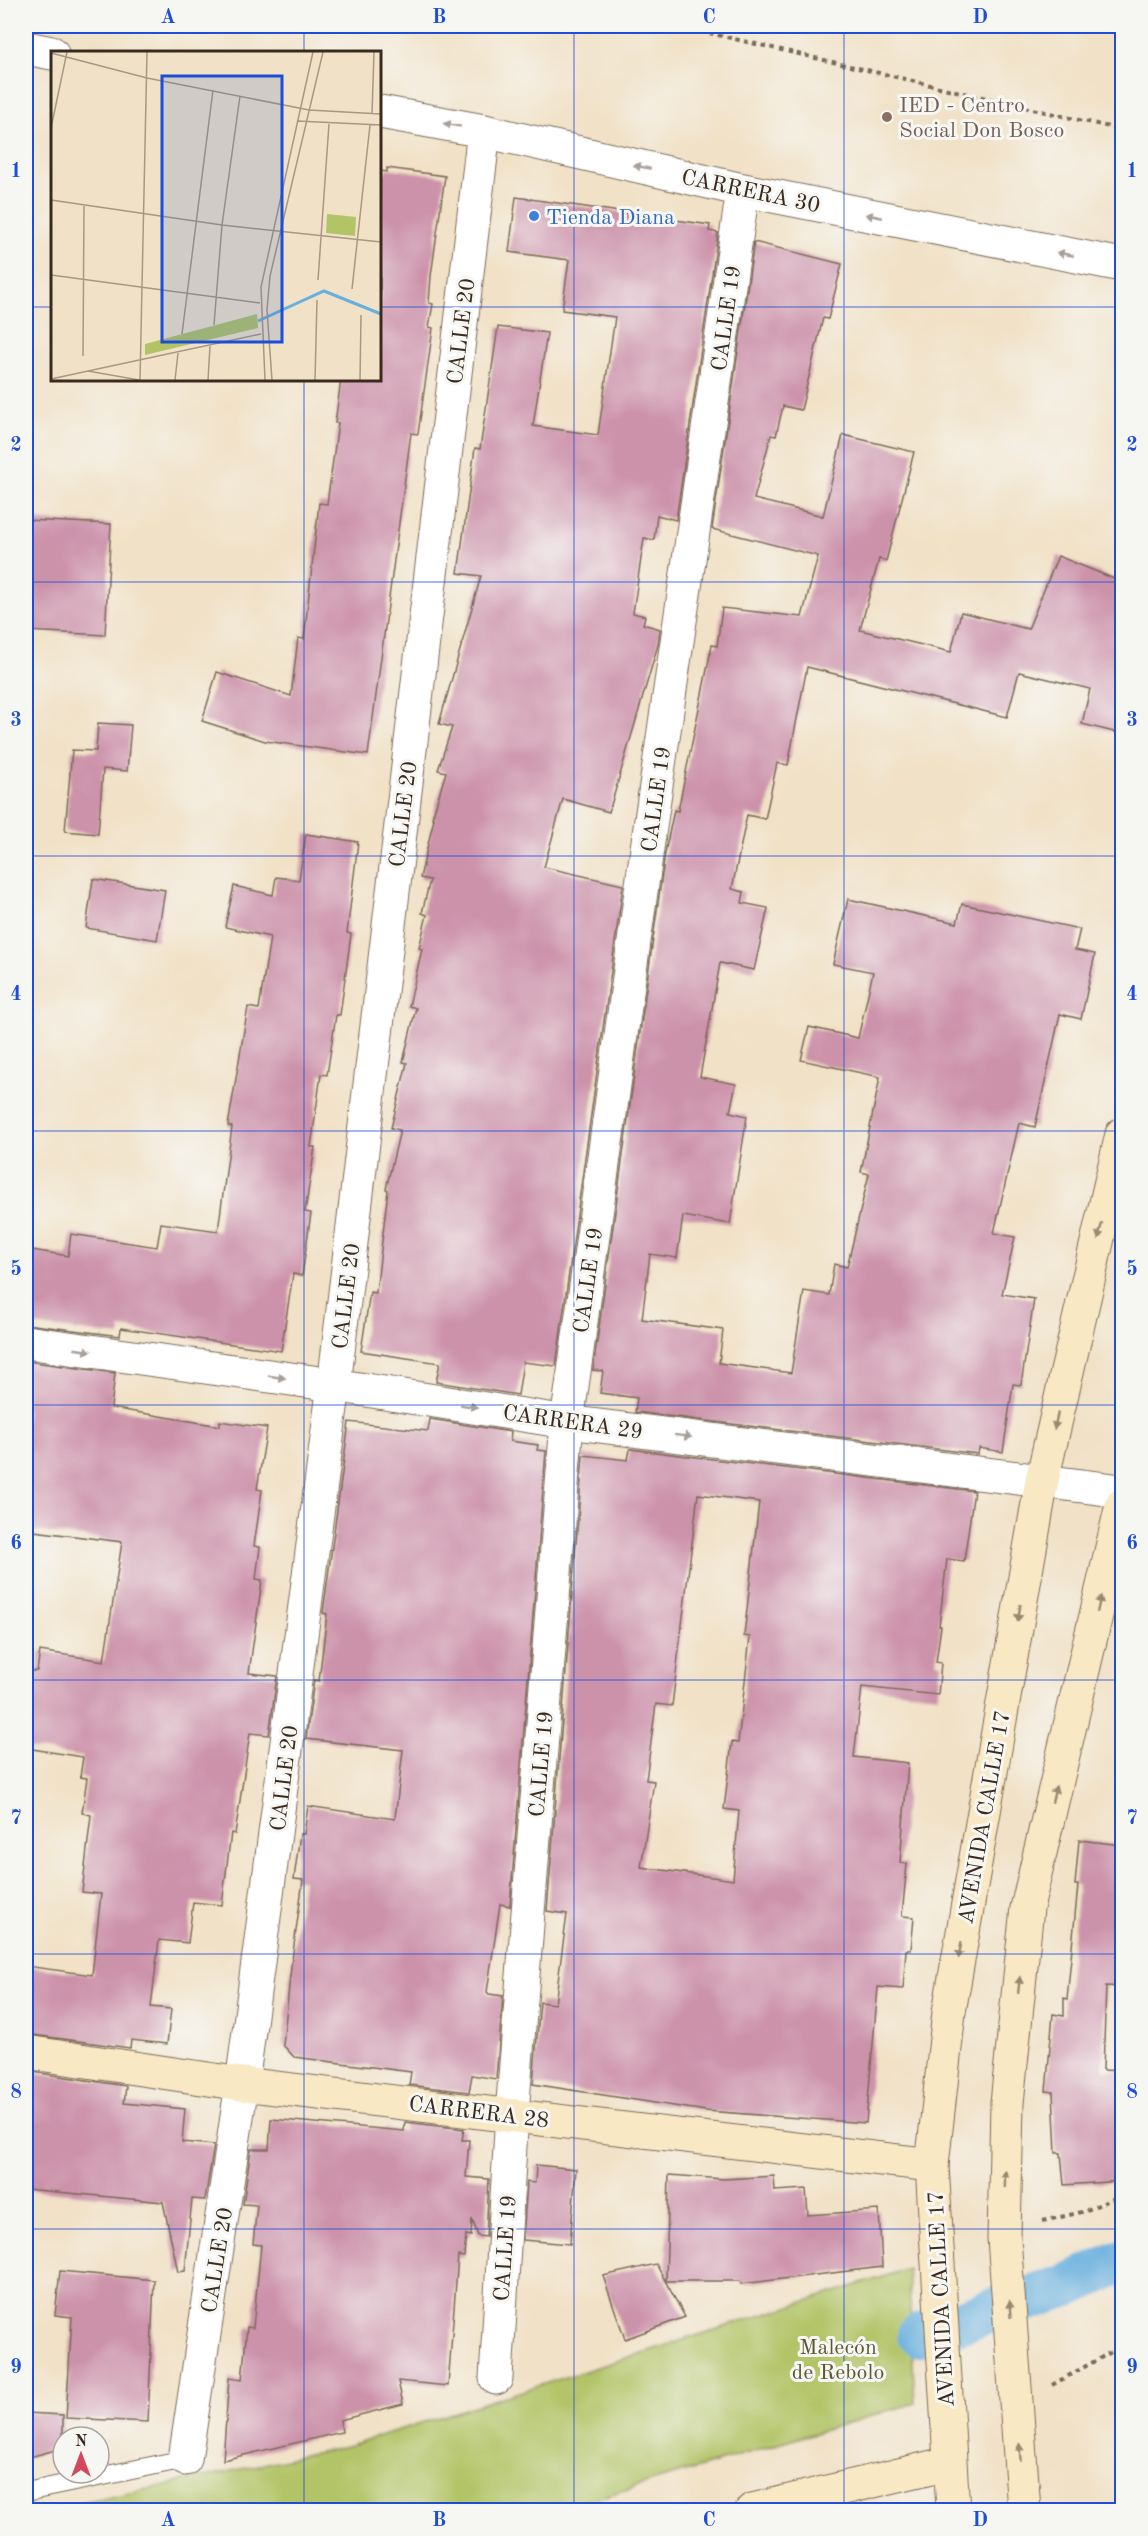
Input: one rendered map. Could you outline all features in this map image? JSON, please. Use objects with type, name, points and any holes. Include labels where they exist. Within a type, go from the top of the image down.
[{"type":"main road","name":"AVENIDA CALLE 17","points":[[953,2511],[932,2165],[949,2012],[1042,1480],[1122,1134]]},
{"type":"main road","points":[[1024,2511],[1004,2233],[1007,2103],[1027,1908],[1122,1505]]},
{"type":"main road","name":"CARRERA 28","points":[[26,2052],[242,2084],[932,2165]]},
{"type":"main road","points":[[752,2511],[949,2463]]},
{"type":"street","points":[[26,48],[51,53]]},
{"type":"street","name":"CARRERA 30","points":[[381,112],[484,131],[743,190],[1122,265]]},
{"type":"street","name":"CALLE 20","points":[[185,2459],[242,2084],[334,1385],[484,131]]},
{"type":"street","name":"CALLE 19","points":[[496,2378],[512,2114],[567,1422],[743,190]]},
{"type":"street","name":"CARRERA 29","points":[[26,1342],[334,1385],[567,1422],[1122,1491]]},
{"type":"lane","points":[[26,2492],[185,2459]]},
{"type":"path","points":[[709,33],[1122,130]]},
{"type":"path","points":[[1004,2233],[1082,2212],[1122,2195]]},
{"type":"path","points":[[1017,2403],[1122,2346]]},
{"type":"green space","name":"Malecón de Rebolo","points":[[908,2269],[915,2403],[601,2497],[549,2510],[51,2510],[351,2445]]},
{"type":"building","points":[[387,168],[445,176],[431,276],[429,303],[433,304],[429,327],[433,328],[418,434],[411,433],[368,755],[265,741],[202,721],[217,672],[291,696],[298,638],[304,639],[319,503],[327,504],[338,423],[335,423],[341,381],[381,381],[381,171],[387,172]]},
{"type":"building","points":[[516,197],[710,225],[709,231],[718,233],[676,520],[657,515],[654,540],[644,538],[633,613],[645,616],[643,624],[660,629],[658,645],[609,812],[563,799],[544,867],[623,885],[556,1366],[523,1362],[518,1395],[436,1382],[440,1363],[361,1351],[370,1292],[376,1293],[388,1190],[386,1189],[400,1130],[391,1128],[407,1063],[403,1062],[416,1008],[409,1006],[422,949],[419,948],[427,915],[422,913],[430,880],[420,878],[434,819],[432,818],[446,772],[438,770],[452,727],[439,724],[481,576],[458,573],[475,448],[480,449],[498,327],[547,333],[533,426],[598,435],[615,317],[562,310],[569,260],[509,252]]},
{"type":"building","points":[[754,242],[842,264],[828,319],[823,318],[801,410],[783,406],[776,436],[771,435],[754,499],[823,516],[843,435],[914,452],[886,561],[879,559],[860,630],[951,652],[961,612],[1028,629],[1058,556],[1122,582],[1122,734],[1082,724],[1090,689],[1019,672],[1007,717],[807,667],[788,765],[777,763],[765,819],[747,815],[732,889],[744,892],[742,903],[768,908],[754,970],[720,963],[700,1077],[736,1084],[730,1112],[747,1116],[730,1224],[683,1216],[677,1258],[650,1254],[642,1319],[723,1330],[719,1363],[791,1373],[804,1291],[829,1295],[834,1264],[847,1267],[869,1174],[861,1172],[880,1077],[801,1060],[809,1027],[858,1038],[873,972],[833,964],[848,899],[957,923],[962,904],[1080,929],[1075,950],[1095,954],[1081,1019],[1060,1014],[1035,1127],[1019,1123],[994,1233],[1015,1237],[1002,1294],[1034,1299],[1021,1385],[1013,1384],[1003,1452],[979,1448],[978,1454],[635,1412],[637,1398],[600,1393],[603,1371],[593,1370],[665,853],[674,810],[678,811],[712,645],[717,646],[722,608],[802,617],[818,556],[712,529]]},
{"type":"building","points":[[26,520],[111,524],[105,635],[26,631]]},
{"type":"building","points":[[98,723],[131,725],[127,771],[103,769],[98,834],[65,831],[72,750],[96,751]]},
{"type":"building","points":[[306,834],[358,842],[347,933],[351,934],[340,1015],[336,1015],[327,1075],[321,1074],[311,1147],[315,1147],[305,1212],[311,1213],[302,1276],[293,1274],[281,1351],[121,1328],[120,1336],[26,1324],[26,1249],[68,1256],[71,1234],[157,1247],[161,1223],[218,1231],[232,1127],[228,1126],[248,1007],[259,1009],[270,937],[225,927],[234,886],[273,895],[276,877],[299,880]]},
{"type":"building","points":[[93,879],[165,890],[157,940],[86,928]]},
{"type":"building","points":[[26,1361],[115,1373],[111,1408],[220,1426],[220,1421],[267,1428],[257,1489],[262,1490],[254,1546],[260,1547],[256,1579],[262,1580],[249,1673],[277,1676],[269,1735],[250,1733],[235,1834],[231,1833],[222,1905],[193,1902],[188,1943],[159,1940],[151,2007],[171,2009],[167,2044],[131,2040],[130,2048],[26,2034],[26,1966],[92,1975],[101,1894],[82,1892],[91,1815],[82,1813],[87,1778],[80,1777],[83,1757],[26,1748],[26,1671],[37,1671],[40,1651],[104,1661],[122,1542],[26,1530]]},
{"type":"building","points":[[430,1419],[511,1432],[510,1441],[538,1445],[537,1450],[546,1451],[510,1906],[500,1904],[487,1992],[503,1996],[496,2079],[472,2075],[469,2092],[409,2085],[411,2072],[294,2057],[283,2045],[303,1880],[294,1879],[300,1834],[304,1834],[308,1806],[395,1819],[403,1750],[306,1739],[314,1680],[319,1681],[327,1614],[323,1613],[349,1422],[428,1431]]},
{"type":"building","points":[[630,1449],[974,1491],[964,1561],[947,1559],[936,1662],[941,1663],[938,1695],[862,1687],[854,1757],[908,1763],[900,1863],[907,1864],[902,1916],[914,1917],[911,1950],[906,1950],[903,1989],[878,1987],[866,2123],[706,2111],[533,2084],[540,2002],[555,2004],[567,1914],[547,1911],[583,1455],[628,1460]],"holes":[[[698,1494],[759,1502],[744,1636],[750,1637],[738,1743],[732,1742],[724,1809],[739,1811],[733,1880],[641,1867],[654,1781],[646,1780],[656,1704],[672,1706]]]},
{"type":"building","points":[[1079,1840],[1122,1845],[1122,1987],[1106,1986],[1103,2070],[1122,2071],[1122,2181],[1064,2185],[1061,2153],[1056,2153],[1053,2092],[1046,2091],[1053,2014],[1064,2016],[1064,1998],[1067,1999],[1078,1885],[1075,1885]]},
{"type":"building","points":[[26,2071],[126,2086],[124,2103],[185,2109],[182,2142],[214,2145],[205,2200],[192,2199],[185,2271],[178,2272],[163,2202],[26,2189]]},
{"type":"building","points":[[271,2119],[404,2131],[405,2122],[464,2129],[462,2140],[469,2140],[466,2177],[489,2179],[486,2237],[478,2236],[472,2219],[471,2236],[466,2235],[464,2257],[458,2256],[448,2386],[398,2381],[403,2404],[340,2420],[342,2432],[223,2460],[229,2378],[242,2380],[247,2327],[253,2328],[261,2245],[253,2244],[257,2205],[243,2204],[251,2149],[269,2149]]},
{"type":"building","points":[[536,2165],[576,2169],[570,2244],[523,2240],[527,2182],[535,2183]]},
{"type":"building","points":[[669,2175],[724,2179],[774,2176],[775,2191],[806,2189],[808,2215],[879,2210],[882,2267],[741,2284],[740,2281],[666,2281]]},
{"type":"building","points":[[656,2264],[685,2317],[625,2339],[603,2276]]},
{"type":"building","points":[[60,2271],[154,2280],[148,2422],[66,2418],[72,2317],[55,2315]]},
{"type":"building","points":[[26,2413],[63,2415],[63,2425],[51,2425],[51,2451],[26,2458]]},
{"type":"waterway","points":[[919,2335],[1064,2287],[1122,2261]]},
{"type":"place","name":"IED - Centro Social Don Bosco","points":[[887,117]]},
{"type":"place","name":"Tienda Diana","points":[[534,216]]}]
